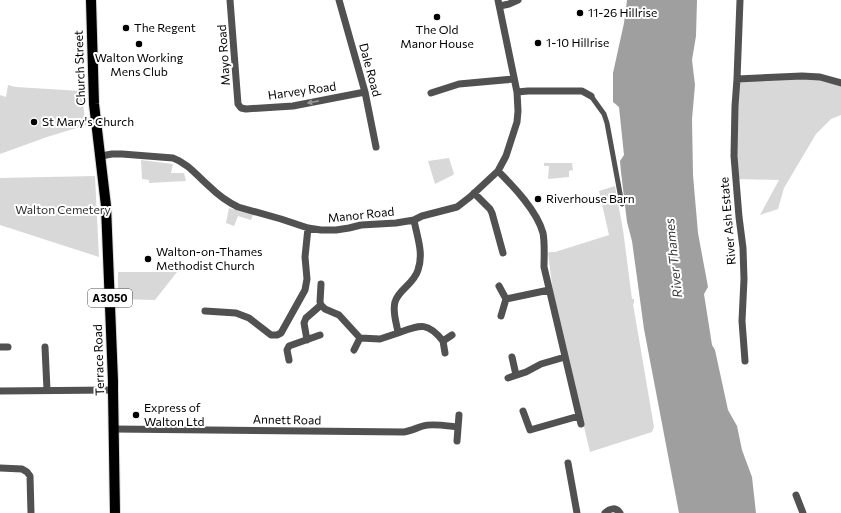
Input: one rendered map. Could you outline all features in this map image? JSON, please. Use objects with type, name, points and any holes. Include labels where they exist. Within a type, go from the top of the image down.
[{"type":"main road","name":"Church Street","points":[[91,0],[94,104],[106,206]]},
{"type":"main road","name":"Terrace Road","points":[[106,206],[113,381],[115,513]]},
{"type":"street","name":"Mayo Road","points":[[230,0],[238,104],[241,108]]},
{"type":"street","name":"Dale Road","points":[[339,0],[365,92],[376,147]]},
{"type":"street","points":[[499,3],[509,4],[518,0]]},
{"type":"street","name":"River Ash Estate","points":[[740,0],[734,156],[743,248],[744,279],[742,321],[745,361]]},
{"type":"street","name":"Manor Road","points":[[101,156],[112,154],[166,156],[180,160],[219,196],[238,207],[308,228],[321,230],[336,230],[361,225],[414,220],[422,216],[457,207],[474,194],[498,171],[506,156],[517,122],[517,92],[499,3]]},
{"type":"street","points":[[737,79],[802,76],[820,77],[841,83]]},
{"type":"street","points":[[431,93],[459,84],[514,79]]},
{"type":"street","points":[[517,92],[582,91],[591,96],[604,114],[607,123],[622,204]]},
{"type":"street","name":"Harvey Road","points":[[241,108],[293,106],[365,92]]},
{"type":"street","points":[[498,171],[524,198],[538,220],[542,232],[545,250],[544,267],[581,424]]},
{"type":"street","points":[[474,194],[490,209],[492,213],[503,253]]},
{"type":"street","points":[[398,333],[394,313],[395,302],[397,297],[415,277],[420,264],[420,250],[414,220]]},
{"type":"street","points":[[205,311],[236,313],[249,318],[271,335],[281,333],[307,284],[305,257],[308,228]]},
{"type":"street","points":[[307,340],[304,323],[306,318],[320,305],[321,284]]},
{"type":"street","points":[[499,286],[506,299],[501,316]]},
{"type":"street","points":[[506,299],[549,290]]},
{"type":"street","points":[[320,305],[325,309],[339,315],[360,338],[380,339],[413,328],[428,327],[435,331],[443,341],[445,354]]},
{"type":"street","points":[[289,360],[287,350],[289,346],[320,335]]},
{"type":"street","points":[[443,341],[452,335]]},
{"type":"street","points":[[354,350],[360,338]]},
{"type":"street","points":[[0,347],[8,347]]},
{"type":"street","points":[[46,347],[47,390]]},
{"type":"street","points":[[512,357],[516,375]]},
{"type":"street","points":[[508,378],[526,372],[541,364],[565,357]]},
{"type":"street","points":[[0,391],[113,390]]},
{"type":"street","points":[[524,410],[530,430],[579,416]]},
{"type":"street","points":[[457,441],[459,415]]},
{"type":"street","name":"Annett Road","points":[[114,429],[404,432],[428,425],[458,427]]},
{"type":"street","points":[[568,463],[577,513]]},
{"type":"street","points":[[0,468],[22,469],[30,476],[31,513]]},
{"type":"street","points":[[796,496],[804,513]]},
{"type":"street","points":[[605,513],[608,510],[614,509],[620,513]]},
{"type":"green space","points":[[802,76],[841,83],[841,115],[831,119],[816,134],[784,188],[778,209],[760,215],[779,180],[736,179],[737,79]]},
{"type":"green space","points":[[8,85],[16,87],[81,91],[86,125],[0,154],[0,95],[6,97]]},
{"type":"green space","points":[[449,158],[454,174],[435,184],[428,161]]},
{"type":"green space","points":[[141,160],[173,164],[171,173],[184,173],[186,181],[149,183],[149,180],[142,179]]},
{"type":"green space","points":[[544,163],[572,163],[573,170],[569,171],[569,177],[548,179],[549,166],[544,166]]},
{"type":"green space","name":"Walton Cemetery","points":[[95,176],[99,257],[0,225],[0,178]]},
{"type":"green space","points":[[615,186],[623,230],[632,299],[634,299],[633,304],[654,427],[652,432],[590,452],[553,292],[548,253],[609,235],[599,191]]},
{"type":"green space","points":[[229,208],[253,215],[251,220],[238,216],[234,226],[226,223]]},
{"type":"green space","points":[[118,272],[177,272],[155,300],[118,299]]},
{"type":"water","name":"River Thames","points":[[627,0],[697,0],[696,36],[692,60],[695,85],[692,119],[693,175],[698,233],[708,287],[704,294],[712,345],[715,350],[728,410],[737,426],[742,450],[752,477],[756,513],[679,513],[644,329],[632,241],[627,222],[621,172],[620,161],[624,155],[619,107],[613,102],[613,73],[624,23]]},
{"type":"place","name":"11-26 Hillrise","points":[[580,13]]},
{"type":"place","name":"The Old Manor House","points":[[437,17]]},
{"type":"place","name":"The Regent","points":[[126,28]]},
{"type":"place","name":"1-10 Hillrise","points":[[538,43]]},
{"type":"place","name":"Walton Working Mens Club","points":[[139,44]]},
{"type":"place","name":"St Mary's Church","points":[[34,122]]},
{"type":"place","name":"Riverhouse Barn","points":[[538,199]]},
{"type":"place","name":"Walton-on-Thames Methodist Church","points":[[148,259]]},
{"type":"place","name":"Express of Walton Ltd","points":[[136,415]]}]
